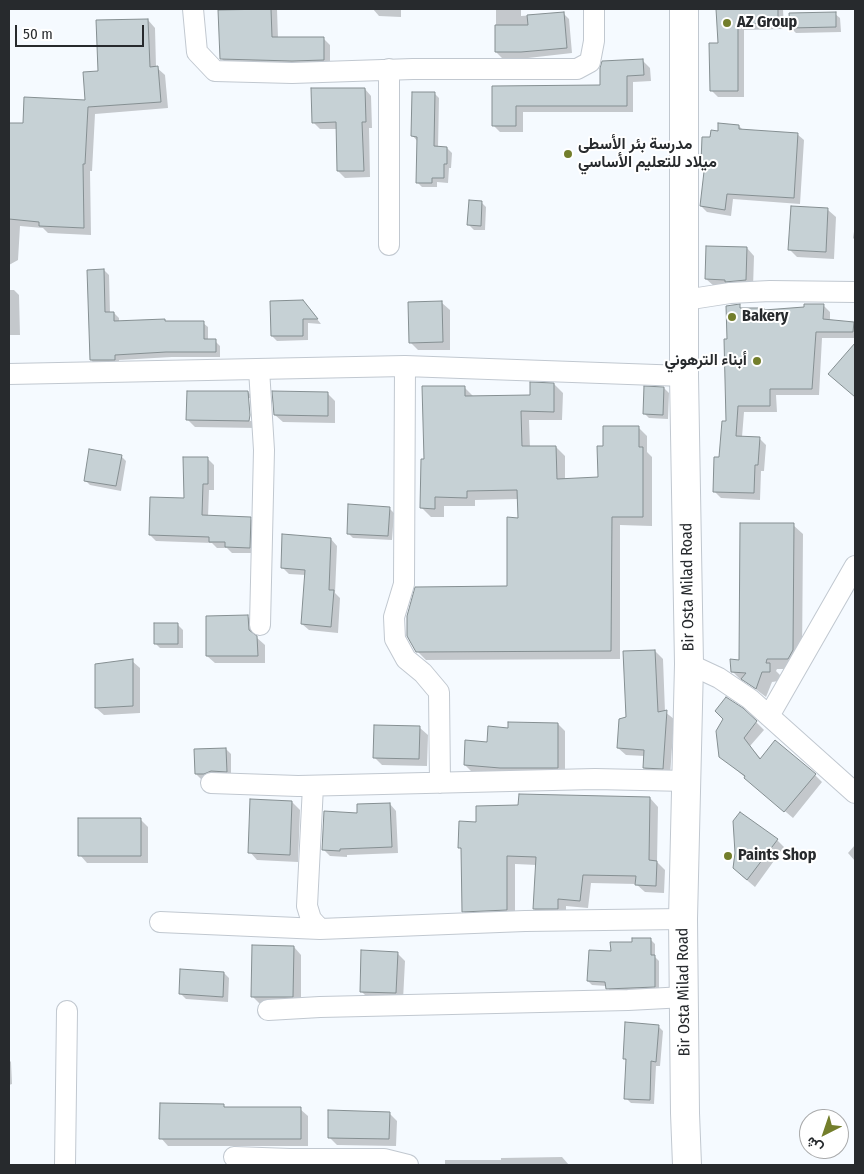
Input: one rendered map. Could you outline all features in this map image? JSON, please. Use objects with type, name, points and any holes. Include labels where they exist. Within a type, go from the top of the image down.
[{"type":"main road","name":"Bir Osta Milad Road","points":[[684,9],[684,376],[689,664],[683,919],[687,1165]]},
{"type":"street","points":[[193,9],[197,52],[216,70],[292,73],[389,69],[577,69],[590,62],[594,42],[594,9]]},
{"type":"street","points":[[389,69],[389,245]]},
{"type":"street","points":[[685,300],[730,293],[760,291],[855,292]]},
{"type":"street","points":[[9,374],[405,366],[684,376]]},
{"type":"street","points":[[405,366],[404,584],[394,617],[395,639],[406,660],[424,673],[439,692],[440,783]]},
{"type":"street","points":[[259,369],[264,450],[260,625]]},
{"type":"street","points":[[769,716],[855,566]]},
{"type":"street","points":[[689,664],[719,678],[750,699],[855,793]]},
{"type":"street","points":[[211,783],[313,786],[595,780],[687,781]]},
{"type":"street","points":[[313,786],[307,906],[311,919],[320,929]]},
{"type":"street","points":[[160,922],[320,929],[525,921],[683,919]]},
{"type":"street","points":[[268,1010],[608,1001],[685,997]]},
{"type":"street","points":[[65,1165],[67,1011]]},
{"type":"street","points":[[234,1157],[384,1159],[408,1165]]},
{"type":"building","points":[[271,9],[272,37],[324,37],[324,60],[220,59],[218,10]]},
{"type":"building","points":[[716,9],[778,9],[778,23],[738,24],[738,91],[710,91],[709,43],[718,43]]},
{"type":"building","points":[[564,12],[567,48],[495,52],[495,25],[528,25],[527,15]]},
{"type":"building","points":[[836,12],[836,27],[790,28],[789,13]]},
{"type":"building","points":[[148,19],[150,67],[158,66],[161,102],[88,107],[85,164],[83,164],[84,228],[39,226],[39,222],[9,219],[9,123],[23,123],[24,97],[85,100],[83,72],[98,71],[96,20]]},
{"type":"building","points":[[643,59],[644,75],[627,76],[627,106],[516,106],[516,126],[492,126],[492,86],[600,85],[602,61]]},
{"type":"building","points":[[311,88],[365,88],[366,122],[362,122],[364,171],[337,171],[336,122],[312,123]]},
{"type":"building","points":[[412,92],[435,92],[434,146],[447,147],[447,164],[444,164],[444,178],[432,178],[432,183],[416,183],[417,137],[411,136]]},
{"type":"building","points":[[718,123],[739,125],[739,129],[798,133],[794,198],[727,194],[725,210],[700,206],[705,163],[701,163],[702,137],[710,137],[711,130],[718,131]]},
{"type":"building","points":[[469,200],[482,201],[481,226],[467,225]]},
{"type":"building","points":[[791,206],[828,208],[826,252],[788,250]]},
{"type":"building","points":[[706,246],[747,247],[746,280],[725,282],[725,280],[705,279]]},
{"type":"building","points":[[104,269],[105,312],[114,312],[114,321],[165,319],[165,321],[204,321],[204,339],[216,339],[216,352],[115,355],[115,360],[90,360],[87,270]]},
{"type":"building","points":[[303,300],[318,319],[303,319],[303,336],[271,336],[270,301]]},
{"type":"building","points":[[442,301],[443,342],[409,343],[408,302]]},
{"type":"building","points":[[740,304],[740,308],[764,308],[764,310],[804,307],[804,304],[824,304],[823,319],[854,322],[853,332],[816,332],[812,389],[770,389],[770,406],[738,406],[736,436],[760,437],[758,465],[755,465],[754,493],[713,492],[714,457],[719,457],[722,421],[726,421],[724,339],[727,339],[726,306]]},
{"type":"building","points":[[855,343],[855,397],[828,374]]},
{"type":"building","points":[[530,382],[554,383],[554,412],[521,411],[522,446],[556,446],[557,479],[598,477],[597,446],[603,446],[603,426],[639,426],[639,447],[643,447],[643,517],[612,517],[611,651],[416,652],[407,636],[407,616],[415,587],[507,586],[507,517],[518,518],[517,490],[467,491],[467,498],[435,497],[435,509],[420,508],[421,459],[424,459],[422,386],[465,386],[465,396],[530,395]]},
{"type":"building","points":[[644,386],[664,387],[663,415],[643,414]]},
{"type":"building","points":[[187,391],[248,391],[249,421],[186,420]]},
{"type":"building","points":[[272,391],[328,392],[328,416],[274,415]]},
{"type":"building","points":[[89,449],[122,455],[116,486],[84,481]]},
{"type":"building","points":[[183,457],[208,457],[208,484],[203,484],[202,515],[251,517],[250,548],[225,547],[225,542],[209,542],[209,537],[149,535],[150,497],[184,498]]},
{"type":"building","points":[[348,504],[390,507],[388,536],[347,534]]},
{"type":"building","points":[[740,523],[794,523],[793,650],[788,659],[767,659],[766,663],[770,663],[770,672],[762,672],[756,689],[741,679],[746,673],[731,672],[730,659],[739,660]]},
{"type":"building","points":[[282,534],[331,538],[329,590],[334,590],[331,627],[301,624],[305,570],[281,568]]},
{"type":"building","points":[[248,615],[249,630],[257,636],[258,656],[206,656],[206,616]]},
{"type":"building","points":[[154,623],[178,623],[178,644],[154,644]]},
{"type":"building","points":[[655,650],[658,712],[667,710],[663,769],[643,768],[644,750],[617,748],[619,719],[626,717],[623,651]]},
{"type":"building","points":[[133,659],[133,706],[95,708],[95,664]]},
{"type":"building","points":[[726,697],[743,708],[757,721],[744,738],[760,759],[775,740],[816,774],[784,812],[744,778],[745,776],[719,757],[716,731],[723,719],[715,711]]},
{"type":"building","points":[[508,722],[558,723],[558,768],[500,768],[464,765],[465,740],[487,742],[488,726],[508,728]]},
{"type":"building","points":[[374,725],[420,726],[419,759],[373,758]]},
{"type":"building","points":[[226,748],[227,772],[211,771],[204,774],[195,774],[194,749]]},
{"type":"building","points":[[519,794],[650,797],[649,860],[657,861],[656,886],[635,885],[636,876],[583,875],[580,901],[558,899],[558,909],[533,909],[536,857],[507,856],[507,910],[462,912],[461,848],[458,848],[459,821],[476,822],[476,806],[518,805]]},
{"type":"building","points":[[250,799],[292,801],[290,855],[248,853]]},
{"type":"building","points":[[390,803],[392,847],[340,849],[340,851],[322,850],[324,811],[357,813],[357,804]]},
{"type":"building","points":[[740,812],[778,839],[747,880],[733,868],[735,853],[733,821]]},
{"type":"building","points":[[78,818],[141,818],[141,856],[78,856]]},
{"type":"building","points":[[632,938],[651,938],[651,955],[655,955],[655,987],[606,989],[605,982],[587,981],[589,950],[611,951],[610,942],[632,942]]},
{"type":"building","points":[[252,945],[294,946],[293,997],[251,997]]},
{"type":"building","points":[[361,950],[398,952],[396,993],[360,992]]},
{"type":"building","points":[[180,969],[224,972],[223,997],[179,994]]},
{"type":"building","points":[[625,1022],[659,1025],[656,1062],[651,1061],[650,1100],[624,1099],[626,1059],[623,1059]]},
{"type":"building","points":[[160,1103],[224,1104],[224,1107],[301,1107],[301,1139],[159,1139]]},
{"type":"building","points":[[328,1110],[390,1112],[389,1139],[328,1138]]},
{"type":"place","name":"AZ Group","points":[[727,23]]},
{"type":"place","name":"مدرسة بئر الأسطى ميلاد للتعليم الأساسي","points":[[568,154]]},
{"type":"place","name":"Bakery","points":[[732,317]]},
{"type":"place","name":"أبناء الترهوني","points":[[757,361]]},
{"type":"place","name":"Paints Shop","points":[[728,856]]}]
